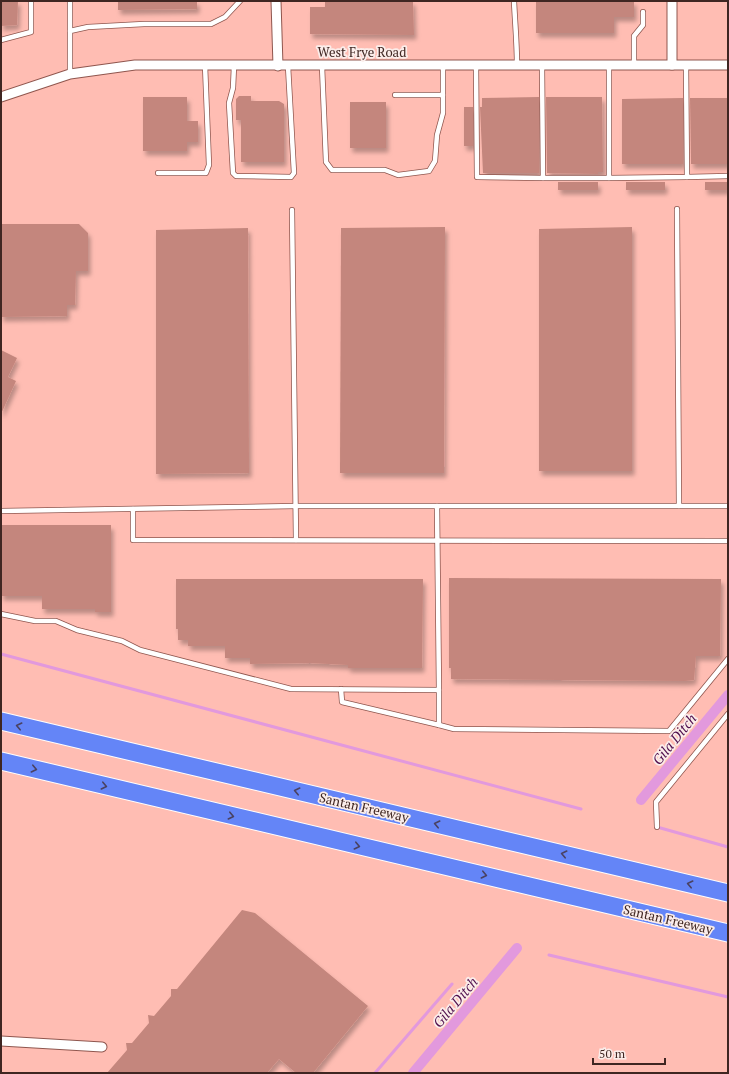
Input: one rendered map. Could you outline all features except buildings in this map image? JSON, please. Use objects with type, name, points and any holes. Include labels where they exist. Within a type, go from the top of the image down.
[{"type":"highway","name":"Santan Freeway","points":[[1,722],[728,893]]},
{"type":"highway","name":"Santan Freeway","points":[[1,762],[728,933]]},
{"type":"street","points":[[276,1],[278,66]]},
{"type":"street","points":[[672,1],[672,65]]},
{"type":"street","name":"West Frye Road","points":[[1,97],[70,74],[134,65],[728,65]]},
{"type":"street","points":[[1,1041],[102,1047]]},
{"type":"lane","points":[[1,40],[31,32],[31,1]]},
{"type":"lane","points":[[70,1],[70,74]]},
{"type":"lane","points":[[70,31],[88,27],[144,24],[211,24],[225,17],[240,1]]},
{"type":"lane","points":[[514,1],[515,23],[517,30],[517,65]]},
{"type":"lane","points":[[634,65],[634,36],[643,25],[643,12]]},
{"type":"lane","points":[[158,173],[206,173],[209,165],[205,65]]},
{"type":"lane","points":[[322,66],[326,162],[332,170],[385,170],[398,175],[429,171],[436,161],[436,135],[443,113],[444,65]]},
{"type":"lane","points":[[476,65],[477,177],[609,178],[728,176]]},
{"type":"lane","points":[[542,65],[543,178]]},
{"type":"lane","points":[[609,65],[609,178]]},
{"type":"lane","points":[[686,65],[687,177]]},
{"type":"lane","points":[[234,66],[233,88],[229,103],[233,173],[236,176],[291,177],[294,173],[288,66]]},
{"type":"lane","points":[[395,95],[443,95]]},
{"type":"lane","points":[[677,209],[679,506]]},
{"type":"lane","points":[[292,210],[296,540]]},
{"type":"lane","points":[[1,511],[296,506],[728,506]]},
{"type":"lane","points":[[437,506],[438,725]]},
{"type":"lane","points":[[133,508],[133,540],[438,539],[728,541]]},
{"type":"lane","points":[[1,614],[35,621],[56,621],[77,630],[122,641],[140,650],[291,689],[439,690]]},
{"type":"lane","points":[[341,689],[342,702],[454,729],[669,731],[728,658]]},
{"type":"lane","points":[[657,827],[656,802],[728,714]]},
{"type":"waterway","points":[[1,654],[581,809]]},
{"type":"waterway","name":"Gila Ditch","points":[[641,800],[728,695]]},
{"type":"waterway","points":[[657,827],[728,847]]},
{"type":"waterway","name":"Gila Ditch","points":[[413,1073],[517,948]]},
{"type":"waterway","points":[[549,955],[728,997]]},
{"type":"waterway","points":[[375,1073],[452,984]]}]
